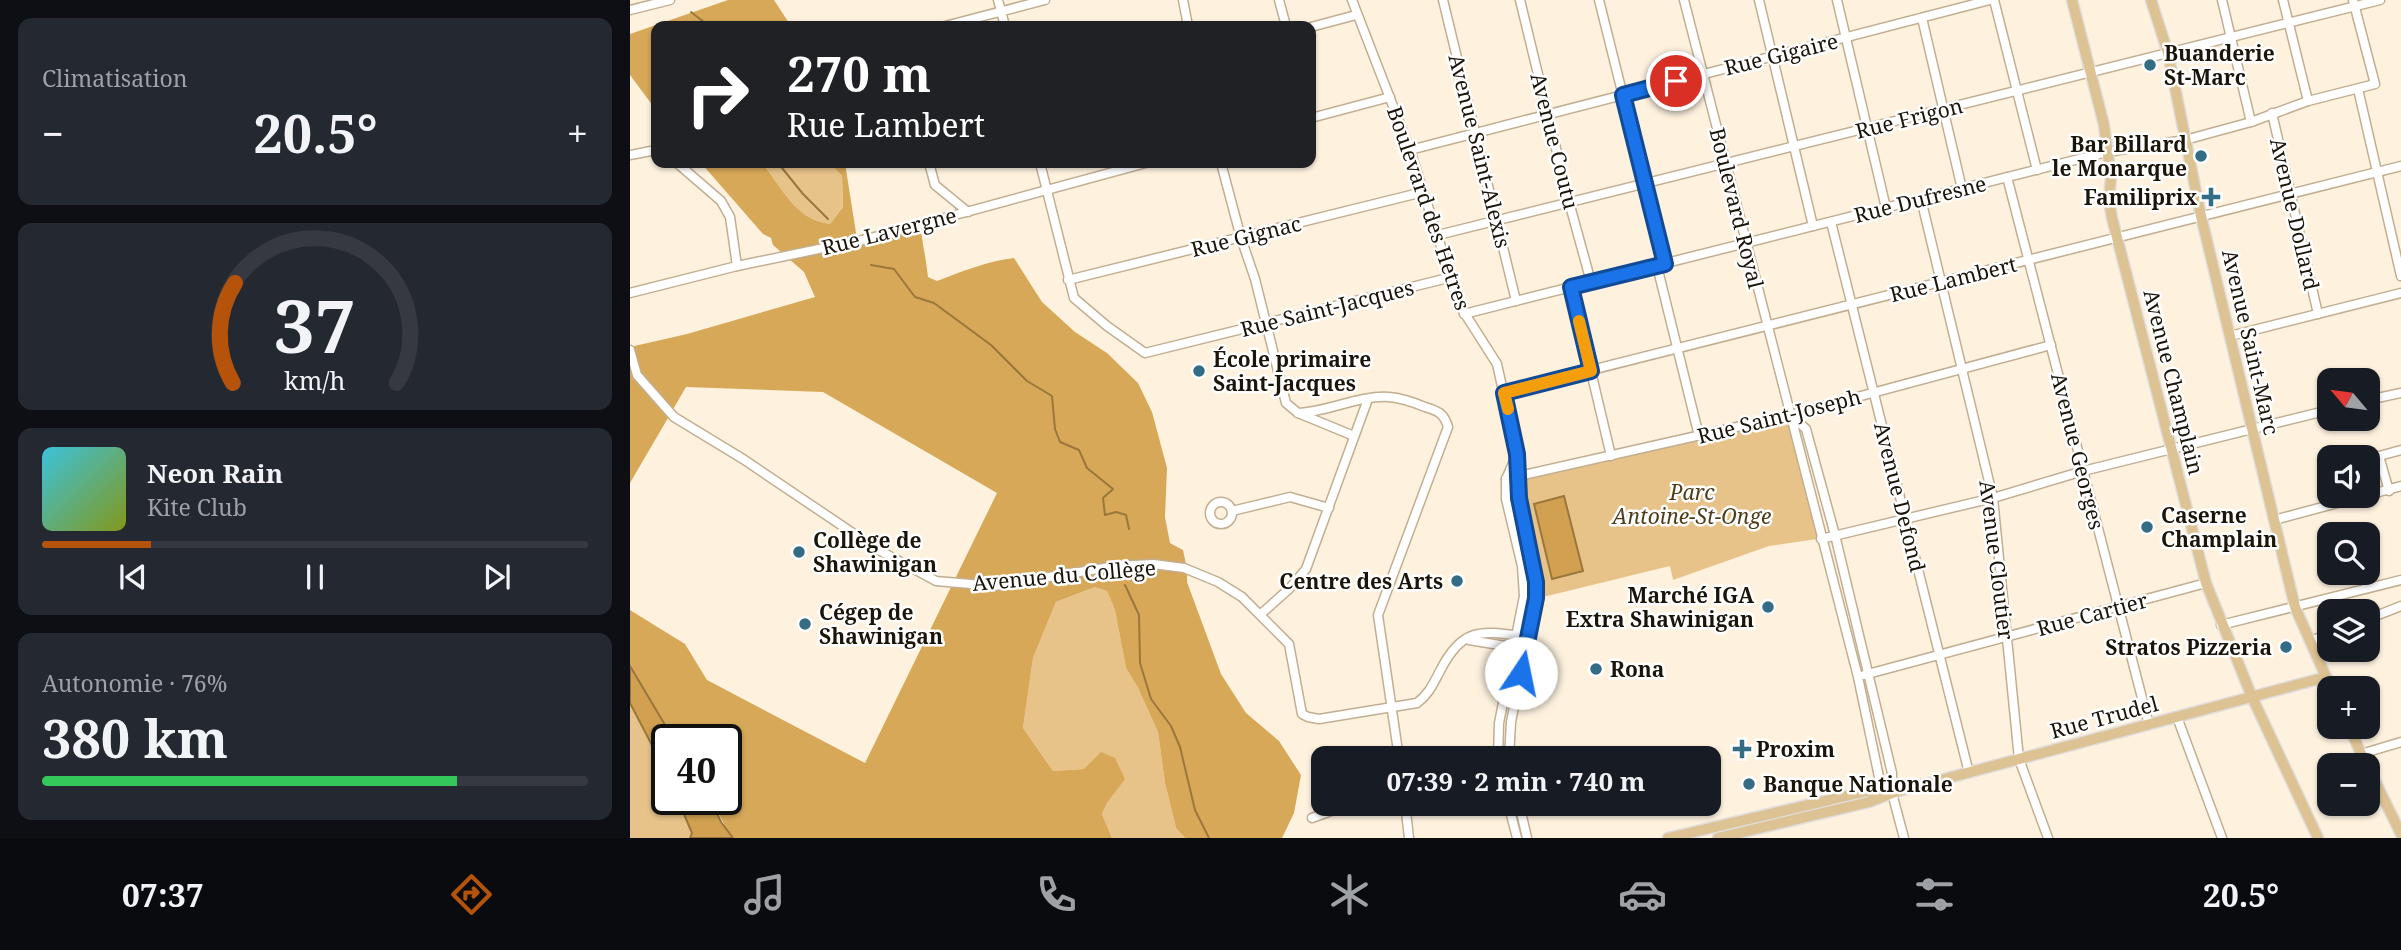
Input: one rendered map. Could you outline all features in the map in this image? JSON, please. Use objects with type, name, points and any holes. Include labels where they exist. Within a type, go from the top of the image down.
[{"type":"main road","name":"Avenue Champlain","points":[[2071,0],[2104,125],[2111,177],[2109,201],[2206,583],[2252,697],[2318,838]]},
{"type":"main road","name":"Avenue Saint-Marc","points":[[2151,0],[2168,53],[2201,216],[2295,607],[2326,676]]},
{"type":"main road","name":"Rue Trudel","points":[[1718,838],[1869,802],[1892,793],[2317,679]]},
{"type":"main road","name":"Rue Trudel","points":[[1668,838],[1867,791],[1892,793]]},
{"type":"main road","points":[[2380,792],[2401,834]]},
{"type":"street","points":[[630,10],[670,0]]},
{"type":"street","points":[[998,0],[1003,21]]},
{"type":"street","points":[[965,21],[1045,0]]},
{"type":"street","points":[[1183,0],[1187,21]]},
{"type":"street","points":[[1279,0],[1285,21]]},
{"type":"street","name":"Boulevard des Hetres","points":[[1352,0],[1410,150],[1464,314],[1497,364],[1517,454],[1519,498],[1536,582],[1536,598],[1511,722],[1510,746]]},
{"type":"street","name":"Avenue Saint-Alexis","points":[[1443,0],[1516,301]]},
{"type":"street","name":"Avenue Coutu","points":[[1520,0],[1591,282]]},
{"type":"street","points":[[1599,0],[1645,183],[1678,349],[1699,436]]},
{"type":"street","name":"Boulevard Royal","points":[[1684,0],[1857,677],[1879,777],[1892,793]]},
{"type":"street","points":[[1759,0],[1813,226]]},
{"type":"street","points":[[1837,0],[1886,208]]},
{"type":"street","points":[[1992,0],[2037,170]]},
{"type":"street","name":"Rue Gigaire","points":[[1410,150],[1992,0]]},
{"type":"street","name":"Avenue Dollard","points":[[2222,0],[2251,122]]},
{"type":"street","points":[[2283,0],[2308,101]]},
{"type":"street","name":"Rue Frigon","points":[[1438,235],[2289,23],[2353,3],[2380,0]]},
{"type":"street","name":"Rue Dufresne","points":[[1464,314],[2107,152],[2185,141],[2251,122],[2308,101],[2375,84],[2353,3]]},
{"type":"street","points":[[1316,26],[1356,15]]},
{"type":"street","points":[[1922,18],[1962,189]]},
{"type":"street","points":[[2358,89],[2401,276]]},
{"type":"street","points":[[1316,117],[1390,97]]},
{"type":"street","name":"Avenue Dollard","points":[[2272,113],[2318,314]]},
{"type":"street","points":[[630,155],[651,151]]},
{"type":"street","name":"Rue Lambert","points":[[1504,393],[2401,166]]},
{"type":"street","points":[[683,168],[720,201],[730,217],[737,266]]},
{"type":"street","points":[[930,168],[935,185],[968,212]]},
{"type":"street","points":[[1041,168],[1068,281]]},
{"type":"street","name":"Rue Lavergne","points":[[630,293],[737,266],[867,239],[1127,168]]},
{"type":"street","points":[[1222,168],[1286,403],[1298,413],[1354,436]]},
{"type":"street","name":"Avenue Georges","points":[[2007,177],[2149,725]]},
{"type":"street","name":"Rue Gignac","points":[[1068,281],[1423,192]]},
{"type":"street","name":"Avenue Cloutier","points":[[1921,199],[1993,498],[2019,760],[2048,838]]},
{"type":"street","name":"Avenue Defond","points":[[1831,222],[1969,773]]},
{"type":"street","name":"Rue Saint-Jacques","points":[[1068,281],[1073,298],[1144,353],[1452,277]]},
{"type":"street","points":[[1571,287],[1611,456]]},
{"type":"street","points":[[2230,336],[2401,293]]},
{"type":"street","name":"Rue Saint-Joseph","points":[[1506,479],[1790,415],[2051,345]]},
{"type":"street","name":"Avenue du Collège","points":[[630,350],[636,375],[674,417],[743,459],[875,548],[936,581],[994,586],[1116,566],[1153,564],[1184,569],[1218,582],[1242,597],[1289,644],[1302,713],[1308,717],[1319,719],[1418,703],[1427,696],[1451,651],[1463,640]]},
{"type":"street","points":[[2380,398],[2401,393]]},
{"type":"street","points":[[1298,413],[1387,397],[1405,399],[1442,412],[1448,426],[1378,615],[1397,746]]},
{"type":"street","points":[[1261,614],[1307,569],[1368,399]]},
{"type":"street","points":[[1821,539],[1993,498],[2083,471],[2317,413]]},
{"type":"street","name":"Boulevard Royal","points":[[1790,415],[1806,429],[1835,536],[1892,773],[1892,793],[1904,838]]},
{"type":"street","points":[[2389,491],[2379,456],[2401,450]]},
{"type":"street","points":[[1498,746],[1499,723],[1524,596],[1506,499],[1506,479],[1517,454]]},
{"type":"street","points":[[2274,520],[2401,486]]},
{"type":"street","points":[[1232,511],[1290,497],[1329,508]]},
{"type":"street","points":[[2221,625],[2401,580]]},
{"type":"street","name":"Rue Cartier","points":[[1857,677],[2206,583]]},
{"type":"street","points":[[2380,614],[2401,606]]},
{"type":"street","points":[[1463,640],[1488,632],[1528,638]]},
{"type":"street","points":[[2310,641],[2317,638]]},
{"type":"street","points":[[1463,640],[1476,639],[1526,649]]},
{"type":"street","points":[[2177,717],[2222,838]]},
{"type":"street","points":[[2364,753],[2401,742]]},
{"type":"street","points":[[1312,818],[1317,816]]},
{"type":"street","points":[[1406,816],[1409,838]]},
{"type":"street","points":[[1511,816],[1517,838]]},
{"type":"street","points":[[1523,816],[1527,838]]},
{"type":"green space","points":[[766,168],[835,168],[842,176],[843,207],[830,224],[807,216],[790,201]]},
{"type":"green space","name":"Parc Antoine-St-Onge","points":[[1790,415],[1824,538],[1769,546],[1673,580],[1670,566],[1539,598],[1517,477]]},
{"type":"green space","points":[[1095,587],[1107,591],[1115,610],[1126,668],[1158,732],[1165,783],[1176,828],[1185,838],[1112,838],[1102,814],[1124,779],[1084,769],[1053,771],[1023,728],[1033,658],[1056,602]]},
{"type":"green space","points":[[630,703],[651,743],[651,815],[684,815],[692,833],[690,838],[630,838]]},
{"type":"shaded area","points":[[728,0],[774,0],[788,21],[667,21]]},
{"type":"shaded area","points":[[651,27],[651,103],[630,75],[630,34]]},
{"type":"shaded area","points":[[705,168],[766,168],[798,209],[807,216],[830,224],[843,207],[842,176],[835,168],[846,168],[857,239],[920,223],[928,277],[937,281],[985,264],[1014,258],[1042,302],[1075,332],[1107,353],[1138,383],[1152,412],[1167,468],[1165,517],[1170,543],[1183,550],[1187,582],[1221,674],[1246,713],[1279,741],[1301,775],[1294,813],[1282,838],[1185,838],[1176,828],[1165,783],[1158,732],[1126,668],[1115,610],[1107,591],[1095,587],[1056,602],[1033,658],[1023,728],[1053,771],[1084,769],[1101,752],[1115,758],[1125,779],[1102,814],[1112,838],[733,838],[719,815],[742,815],[742,724],[664,724],[630,666],[630,610],[685,644],[707,680],[865,763],[997,493],[823,392],[686,387],[630,483],[630,347],[687,334],[815,297],[804,272],[773,245],[771,238],[763,234]]},
{"type":"shaded area","points":[[1564,496],[1583,571],[1552,579],[1534,504]]},
{"type":"shaded area","points":[[630,666],[664,724],[651,724],[651,743],[630,703]]},
{"type":"shaded area","points":[[684,815],[718,815],[733,838],[690,838],[692,833]]},
{"type":"waterway","points":[[691,12],[703,21]]},
{"type":"waterway","points":[[782,168],[828,219]]},
{"type":"waterway","points":[[871,265],[894,269],[915,297],[934,303],[991,345],[1027,381],[1052,396],[1055,429],[1060,442],[1079,450],[1087,468],[1113,489],[1103,498],[1105,515],[1116,512],[1126,515],[1129,529]]},
{"type":"waterway","points":[[1125,585],[1139,615],[1140,663],[1151,699],[1171,726],[1180,747],[1195,810],[1209,838]]},
{"type":"slow traffic","points":[[1508,409],[1504,393],[1591,371],[1579,321]]},
{"type":"place","name":"Buanderie St-Marc","points":[[2150,65]]},
{"type":"place","name":"Bar Billard le Monarque","points":[[2201,156]]},
{"type":"place","name":"Familiprix","points":[[2211,197]]},
{"type":"place","name":"École primaire Saint-Jacques","points":[[1199,371]]},
{"type":"place","name":"Caserne Champlain","points":[[2147,527]]},
{"type":"place","name":"Collège de Shawinigan","points":[[799,552]]},
{"type":"place","name":"Centre des Arts","points":[[1457,581]]},
{"type":"place","name":"Marché IGA Extra Shawinigan","points":[[1768,607]]},
{"type":"place","name":"Cégep de Shawinigan","points":[[805,624]]},
{"type":"place","name":"Stratos Pizzeria","points":[[2286,647]]},
{"type":"place","name":"Rona","points":[[1596,669]]},
{"type":"place","name":"Proxim","points":[[1742,749]]},
{"type":"place","name":"Banque Nationale","points":[[1749,784]]},
{"type":"route","points":[[1521,673],[1536,598],[1536,582],[1519,498],[1517,454],[1504,393],[1591,371],[1571,287],[1665,264],[1623,95],[1676,81]]}]
